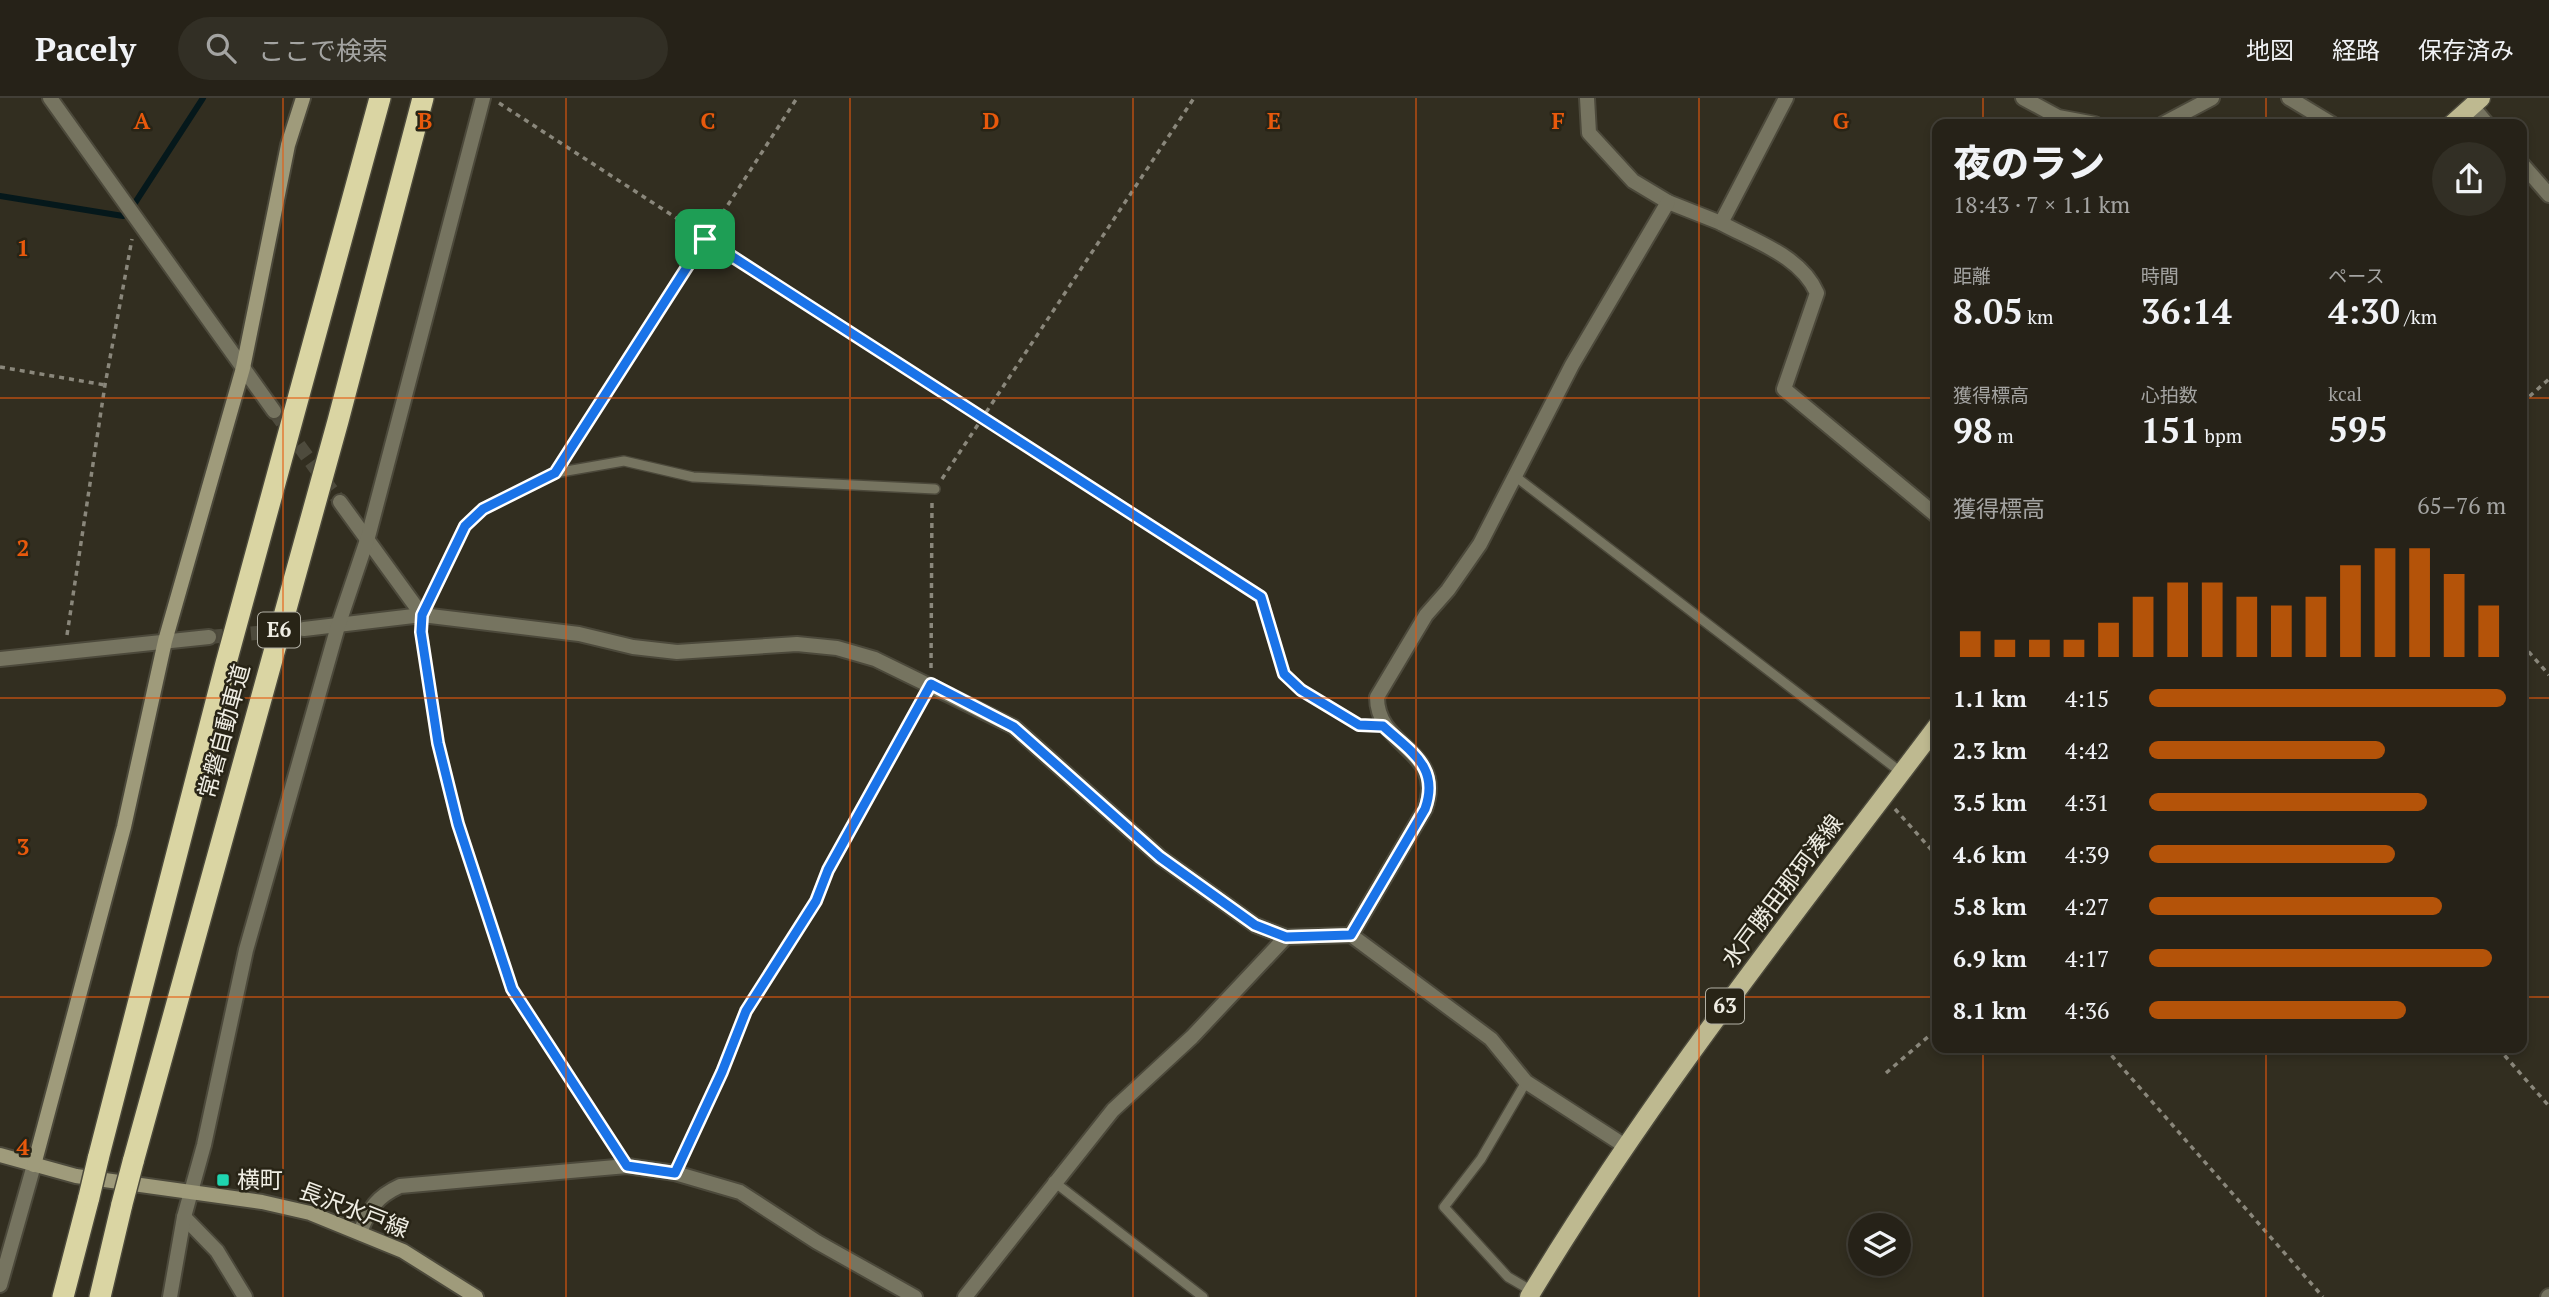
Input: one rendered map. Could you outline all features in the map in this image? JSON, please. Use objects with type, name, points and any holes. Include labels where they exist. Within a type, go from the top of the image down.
[{"type":"highway","name":"常磐自動車道","points":[[64,1297],[97,1159],[226,663],[380,98]]},
{"type":"highway","name":"常磐自動車道","points":[[100,1297],[133,1162],[341,408],[423,98]]},
{"type":"main road","points":[[2457,119],[2476,102]]},
{"type":"main road","name":"水戸勝田那珂湊線","points":[[1530,1294],[1625,1146],[1724,1008],[1932,733]]},
{"type":"street","points":[[50,98],[274,411]]},
{"type":"street","points":[[0,1285],[124,827],[165,641],[243,368],[288,145],[303,98]]},
{"type":"street","points":[[170,1297],[184,1217],[204,1145],[246,950],[338,626],[368,537],[483,98]]},
{"type":"street","points":[[1587,98],[1589,133],[1633,181],[1668,202],[1721,223],[1797,264],[1810,278],[1817,293],[1784,389],[1932,512]]},
{"type":"street","points":[[1721,223],[1786,98]]},
{"type":"street","points":[[2023,98],[2058,117],[2069,119]]},
{"type":"street","points":[[2172,119],[2212,98]]},
{"type":"street","points":[[2289,98],[2324,119]]},
{"type":"street","points":[[2476,102],[2484,119]]},
{"type":"street","points":[[2527,170],[2549,195]]},
{"type":"street","points":[[1351,935],[1425,809],[1431,791],[1429,776],[1420,760],[1383,726],[1377,711],[1377,697],[1426,615],[1448,590],[1480,544],[1572,365],[1668,202]]},
{"type":"street","points":[[340,502],[368,537],[422,615]]},
{"type":"street","points":[[304,629],[422,615],[579,634],[633,647],[677,652],[750,645],[797,644],[836,649],[875,659],[931,684],[1014,727],[1160,857],[1255,925],[1286,937],[1351,935],[1491,1039],[1526,1082],[1625,1146]]},
{"type":"street","points":[[0,659],[209,637]]},
{"type":"street","points":[[965,1297],[1112,1110],[1192,1037],[1286,937]]},
{"type":"street","name":"長沢水戸線","points":[[0,1155],[76,1176],[262,1202],[310,1213],[403,1251],[476,1297]]},
{"type":"street","points":[[360,1232],[371,1205],[400,1186],[627,1166],[675,1173],[740,1192],[817,1242],[915,1297]]},
{"type":"street","points":[[184,1217],[216,1251],[245,1297]]},
{"type":"lane","points":[[627,1166],[512,989],[458,824],[438,743],[421,632],[422,615],[465,526],[492,503],[555,473],[624,461],[693,477],[935,489]]},
{"type":"lane","points":[[1516,477],[1902,773]]},
{"type":"lane","points":[[675,1173],[722,1072],[746,1011],[816,901],[828,870],[931,684]]},
{"type":"lane","points":[[1526,1082],[1481,1159],[1444,1207],[1508,1277],[1530,1294]]},
{"type":"lane","points":[[1054,1181],[1203,1297]]},
{"type":"path","points":[[492,98],[705,239],[1261,597],[1284,674],[1301,690],[1359,725],[1383,726]]},
{"type":"path","points":[[555,473],[797,98]]},
{"type":"path","points":[[931,684],[930,510],[935,489],[985,419],[1194,98]]},
{"type":"path","points":[[64,651],[105,385],[132,237],[139,225]]},
{"type":"path","points":[[0,368],[105,385]]},
{"type":"path","points":[[2527,399],[2549,379]]},
{"type":"path","points":[[2527,650],[2549,675]]},
{"type":"path","points":[[1885,796],[1932,850]]},
{"type":"path","points":[[1886,1073],[1932,1033]]},
{"type":"path","points":[[2109,1053],[2323,1297]]},
{"type":"path","points":[[2502,1053],[2549,1106]]},
{"type":"waterway","points":[[133,206],[203,98]]},
{"type":"waterway","points":[[0,196],[123,216],[126,214]]},
{"type":"tunnel","points":[[274,411],[340,502]]},
{"type":"tunnel","points":[[209,637],[304,629]]},
{"type":"place","name":"横町","points":[[223,1180]]},
{"type":"route","points":[[705,239],[1261,597],[1284,674],[1301,690],[1359,725],[1383,726],[1420,760],[1429,776],[1431,791],[1425,809],[1351,935],[1286,937],[1255,925],[1160,857],[1014,727],[931,684],[828,870],[816,901],[746,1011],[722,1072],[675,1173],[627,1166],[512,989],[458,824],[438,743],[421,632],[422,615],[465,526],[483,509],[555,473],[705,239]]}]
